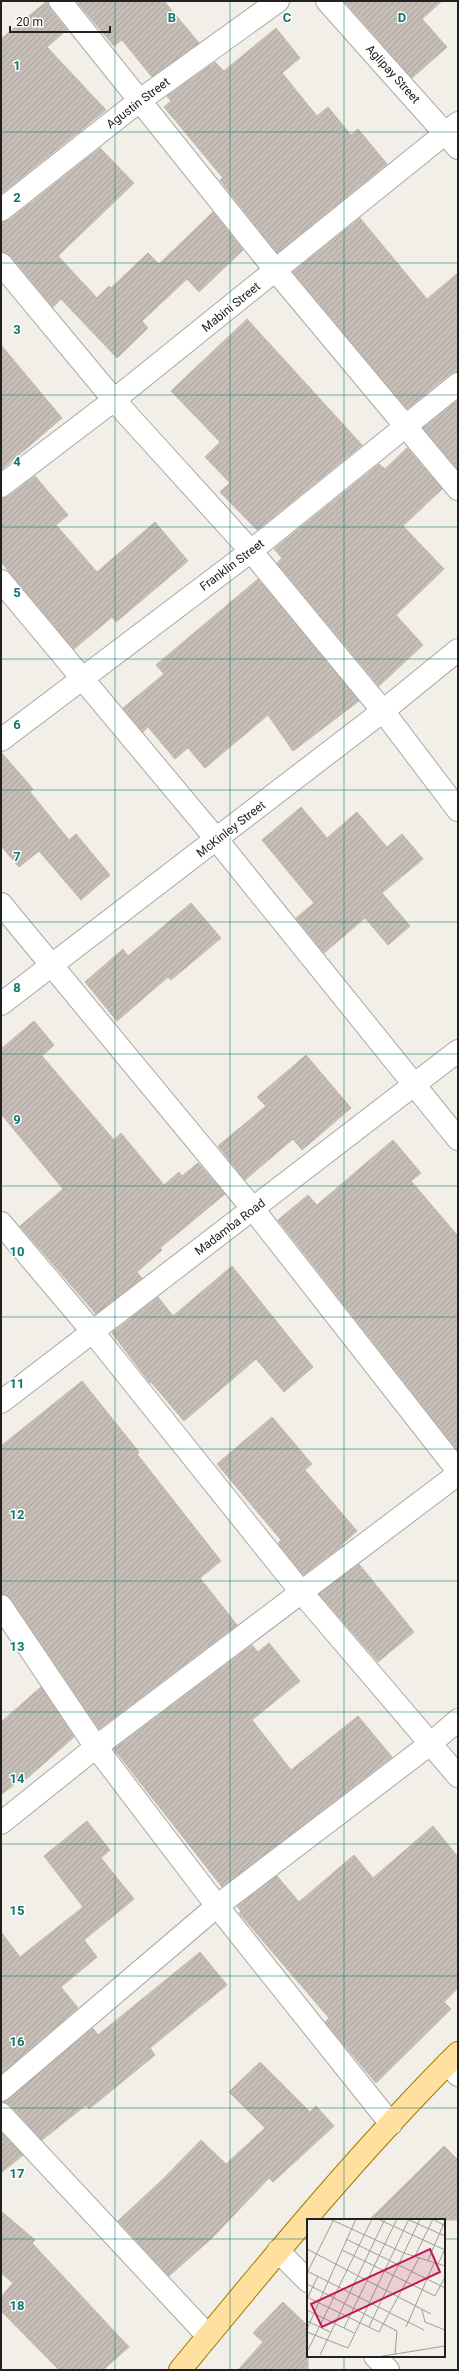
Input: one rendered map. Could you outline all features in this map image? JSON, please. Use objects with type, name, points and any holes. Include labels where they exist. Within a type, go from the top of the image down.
[{"type":"main road","points":[[180,2370],[278,2251],[391,2124],[455,2064]]},
{"type":"street","points":[[60,1],[276,272],[458,488]]},
{"type":"street","name":"Agustin Street","points":[[1,210],[139,101],[278,1]]},
{"type":"street","name":"Aglipay Street","points":[[327,1],[454,135]]},
{"type":"street","name":"Mabini Street","points":[[1,486],[114,400],[276,272],[454,135]]},
{"type":"street","points":[[1,264],[114,400],[251,551],[384,711],[458,810]]},
{"type":"street","name":"Franklin Street","points":[[1,740],[80,678],[251,551],[458,384]]},
{"type":"street","points":[[1,581],[80,678],[217,840],[458,1139]]},
{"type":"street","name":"McKinley Street","points":[[1,1004],[384,711],[458,650]]},
{"type":"street","points":[[1,904],[253,1209],[458,1470]]},
{"type":"street","name":"Madamba Road","points":[[1,1402],[458,1051]]},
{"type":"street","points":[[1,1223],[92,1331],[302,1594],[458,1776]]},
{"type":"street","points":[[1,1822],[96,1747],[302,1594],[458,1474]]},
{"type":"street","points":[[1,1606],[96,1747],[218,1906],[391,2124]]},
{"type":"street","points":[[1,2090],[218,1906],[430,1744],[458,1720]]},
{"type":"street","points":[[1,2114],[208,2336]]},
{"type":"street","points":[[278,2251],[307,2280]]},
{"type":"street","points":[[376,2357],[388,2370]]},
{"type":"building","points":[[47,1],[50,9],[67,30],[47,47],[106,110],[1,194],[1,39]]},
{"type":"building","points":[[76,1],[164,1],[199,43],[152,77],[122,40],[114,46]]},
{"type":"building","points":[[344,1],[442,1],[422,19],[447,47],[412,78]]},
{"type":"building","points":[[276,28],[300,58],[282,73],[317,116],[328,107],[351,135],[358,129],[387,164],[277,253],[220,180],[223,178],[164,107],[171,101],[167,96],[215,62],[224,71]]},
{"type":"building","points":[[100,148],[134,183],[58,256],[97,298],[109,286],[111,288],[148,253],[159,264],[213,212],[243,250],[199,292],[187,279],[142,321],[148,328],[117,358],[61,299],[53,307],[11,256],[1,252],[1,222],[9,220]]},
{"type":"building","points":[[360,218],[427,299],[458,273],[458,372],[450,374],[407,409],[293,272]]},
{"type":"building","points":[[247,319],[362,445],[257,530],[220,492],[230,483],[205,457],[220,442],[171,391]]},
{"type":"building","points":[[1,345],[62,418],[1,470]]},
{"type":"building","points":[[458,400],[458,470],[423,428]]},
{"type":"building","points":[[407,448],[442,489],[403,526],[444,569],[396,615],[423,645],[379,686],[277,563],[282,558],[274,549],[379,464],[385,469]]},
{"type":"building","points":[[35,476],[68,515],[56,525],[97,572],[155,522],[188,561],[116,622],[112,617],[74,649],[1,562],[1,498],[9,496]]},
{"type":"building","points":[[258,579],[359,701],[293,751],[268,715],[205,768],[188,748],[175,759],[148,727],[143,732],[123,708],[164,674],[156,665]]},
{"type":"building","points":[[1,752],[33,789],[30,792],[69,840],[76,834],[110,875],[81,900],[39,851],[19,867],[1,846]]},
{"type":"building","points":[[301,807],[327,838],[357,812],[387,847],[402,834],[423,859],[382,893],[410,926],[388,945],[365,918],[324,953],[296,918],[314,903],[262,840]]},
{"type":"building","points":[[191,903],[221,938],[171,980],[168,977],[117,1021],[85,982],[123,949],[128,956]]},
{"type":"building","points":[[34,1021],[54,1045],[42,1056],[114,1140],[121,1133],[164,1185],[179,1172],[182,1176],[198,1163],[225,1194],[160,1248],[162,1250],[137,1272],[142,1278],[96,1314],[20,1226],[63,1189],[1,1114],[1,1049]]},
{"type":"building","points":[[306,1055],[351,1108],[302,1150],[293,1139],[245,1180],[218,1146],[266,1106],[257,1097]]},
{"type":"building","points":[[393,1140],[421,1173],[411,1181],[458,1236],[458,1451],[278,1220],[308,1195],[317,1205]]},
{"type":"building","points":[[232,1266],[313,1367],[284,1392],[256,1359],[184,1421],[151,1382],[150,1383],[112,1333],[158,1297],[173,1316]]},
{"type":"building","points":[[82,1381],[139,1452],[137,1454],[221,1561],[200,1578],[237,1625],[99,1729],[11,1599],[1,1594],[1,1446]]},
{"type":"building","points":[[272,1417],[312,1464],[305,1470],[357,1531],[342,1544],[343,1545],[303,1575],[278,1543],[281,1540],[217,1464]]},
{"type":"building","points":[[359,1564],[414,1632],[378,1662],[319,1594]]},
{"type":"building","points":[[269,1643],[300,1681],[252,1720],[291,1770],[358,1716],[392,1757],[222,1887],[114,1749],[252,1645],[258,1652]]},
{"type":"building","points":[[41,1687],[74,1737],[24,1781],[22,1778],[1,1795],[1,1722]]},
{"type":"building","points":[[87,1821],[110,1850],[101,1858],[134,1899],[84,1940],[97,1957],[61,1987],[78,2008],[1,2074],[1,1932],[20,1957],[83,1907],[44,1856]]},
{"type":"building","points":[[433,1826],[458,1857],[458,1988],[444,2002],[451,2009],[376,2083],[325,2022],[329,2018],[239,1913],[241,1911],[237,1906],[277,1876],[299,1902],[354,1855],[373,1878]]},
{"type":"building","points":[[200,1952],[227,1985],[150,2048],[155,2055],[89,2109],[86,2105],[42,2140],[10,2105],[4,2102],[93,2028],[98,2035]]},
{"type":"building","points":[[260,2062],[310,2112],[316,2106],[334,2126],[273,2182],[269,2178],[212,2238],[169,2276],[118,2221],[163,2179],[201,2140],[226,2164],[265,2128],[229,2092]]},
{"type":"building","points":[[1,2132],[23,2155],[1,2173]]},
{"type":"building","points":[[444,2146],[458,2160],[458,2220],[370,2219]]},
{"type":"building","points":[[1,2211],[35,2240],[32,2243],[129,2347],[103,2370],[59,2370],[1,2311],[1,2297],[13,2283],[1,2273]]},
{"type":"building","points":[[283,2302],[307,2325],[308,2370],[238,2370],[263,2342],[253,2333]]}]
